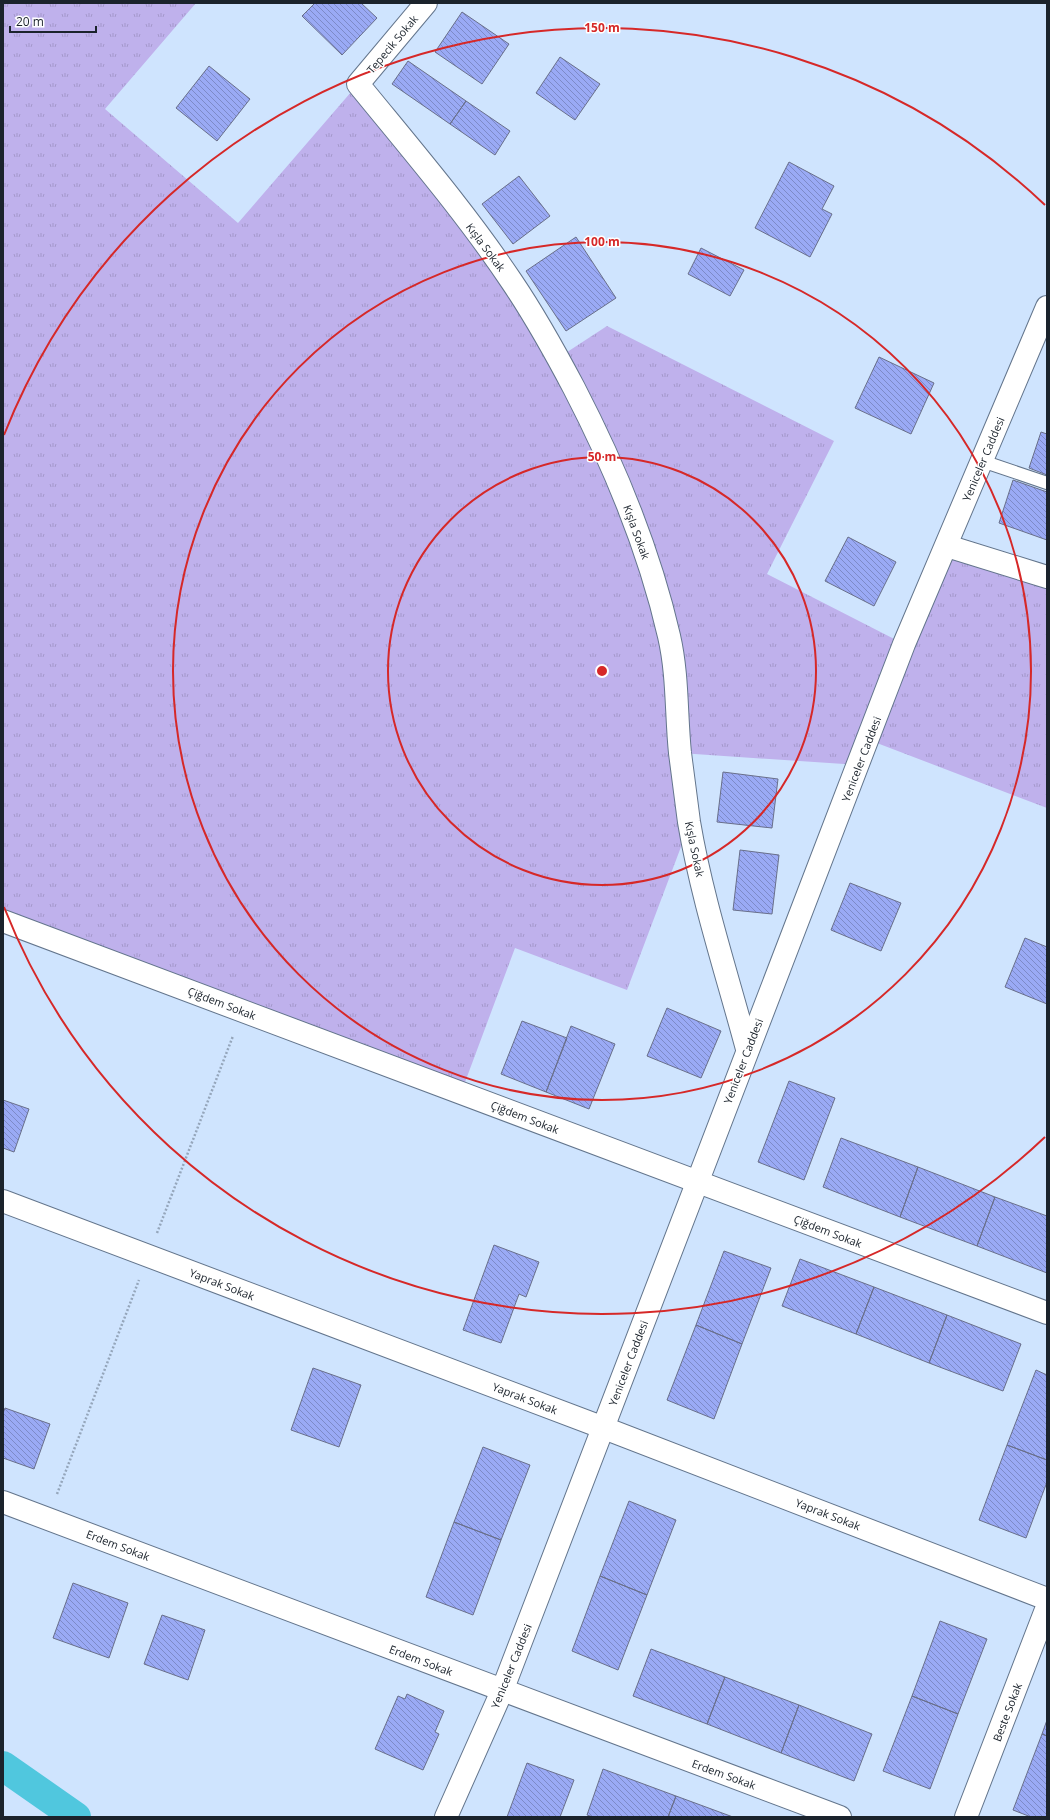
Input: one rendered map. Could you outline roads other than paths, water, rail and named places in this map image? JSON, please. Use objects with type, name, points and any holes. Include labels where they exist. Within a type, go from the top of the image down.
[{"type":"street","name":"Tepecik Sokak","points":[[358,84],[426,3]]},
{"type":"street","name":"Kışla Sokak","points":[[358,84],[439,183],[513,282],[553,349],[615,472],[638,530],[656,585],[670,639],[676,686],[680,753],[690,823],[704,891],[747,1049]]},
{"type":"street","name":"Yeniceler Caddesi","points":[[446,1817],[502,1691],[604,1428],[747,1049],[904,644],[947,546],[1047,307]]},
{"type":"street","points":[[947,546],[1047,577]]},
{"type":"street","name":"Çiğdem Sokak","points":[[3,921],[1047,1313]]},
{"type":"street","name":"Yaprak Sokak","points":[[3,1201],[604,1428],[1047,1599]]},
{"type":"street","name":"Erdem Sokak","points":[[3,1502],[840,1817]]},
{"type":"street","name":"Beste Sokak","points":[[966,1817],[1047,1607]]},
{"type":"lane","points":[[982,461],[1047,483]]},
{"type":"waterway","points":[[3,1766],[76,1817]]}]
